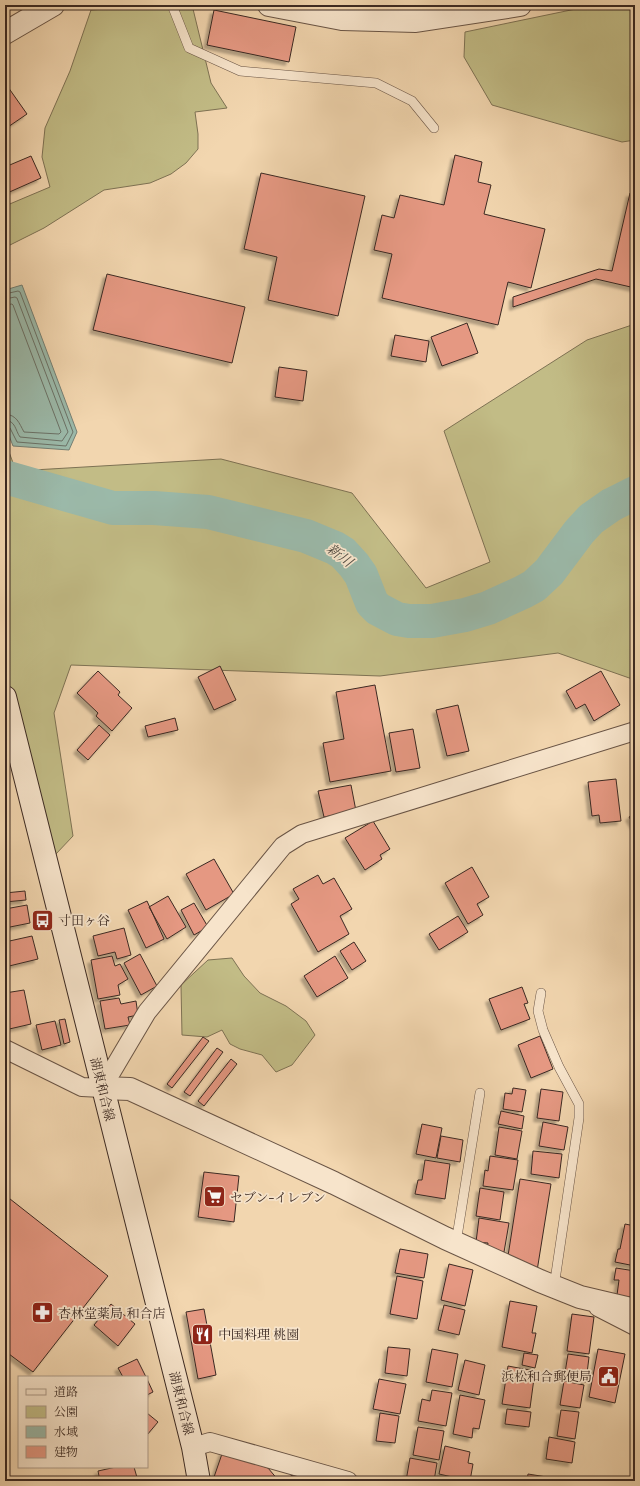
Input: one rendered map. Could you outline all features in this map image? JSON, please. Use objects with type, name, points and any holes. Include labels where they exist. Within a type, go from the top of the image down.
[{"type":"street","points":[[5,33],[53,5]]},
{"type":"street","points":[[269,5],[342,19],[416,21],[520,5]]},
{"type":"street","name":"湖東和合線","points":[[5,697],[193,1447],[199,1481]]},
{"type":"street","points":[[102,1088],[147,1012],[283,846],[302,834],[635,731]]},
{"type":"street","points":[[5,1049],[82,1087],[130,1089],[334,1183],[456,1243],[554,1287],[580,1297],[635,1326]]},
{"type":"street","points":[[580,1297],[635,1310]]},
{"type":"street","points":[[193,1447],[210,1442],[348,1481]]},
{"type":"lane","points":[[172,5],[190,48],[204,55],[240,71],[376,84],[412,101],[434,128]]},
{"type":"lane","points":[[541,993],[538,1011],[543,1030],[559,1067],[578,1104],[579,1118],[554,1287]]},
{"type":"lane","points":[[456,1243],[480,1093]]},
{"type":"green space","points":[[595,5],[635,5],[635,140],[622,142],[492,105],[464,57],[465,32]]},
{"type":"green space","points":[[145,6],[193,9],[211,83],[227,108],[195,112],[198,134],[198,149],[186,163],[171,174],[150,183],[104,190],[44,228],[8,246],[5,234],[5,206],[50,187],[42,157],[45,128],[70,71],[91,10]]},
{"type":"green space","points":[[635,324],[635,680],[558,653],[380,676],[71,665],[54,713],[73,836],[55,855],[29,756],[5,751],[5,441],[16,471],[221,459],[352,493],[426,588],[490,562],[444,431],[587,340]]},
{"type":"green space","points":[[232,958],[244,976],[260,993],[286,1006],[306,1021],[315,1035],[292,1065],[276,1072],[262,1055],[240,1049],[230,1044],[222,1030],[207,1037],[182,1035],[181,985],[208,960]]},
{"type":"water","points":[[22,285],[77,432],[69,450],[13,446],[5,425],[5,290]]},
{"type":"building","points":[[214,10],[296,27],[289,62],[207,45]]},
{"type":"building","points":[[8,87],[27,114],[5,129],[5,89]]},
{"type":"building","points":[[455,155],[482,162],[478,182],[491,185],[484,214],[545,229],[531,288],[508,282],[498,325],[382,298],[392,254],[374,250],[382,215],[394,218],[400,195],[444,205]]},
{"type":"building","points":[[31,156],[41,178],[5,194],[5,167]]},
{"type":"building","points":[[261,173],[365,196],[338,316],[268,300],[277,257],[244,249]]},
{"type":"building","points":[[630,193],[635,194],[635,288],[596,279],[513,307],[513,297],[599,269],[612,271]]},
{"type":"building","points":[[107,274],[245,307],[232,363],[93,330]]},
{"type":"building","points":[[467,323],[478,353],[442,366],[431,337]]},
{"type":"building","points":[[395,335],[429,341],[426,362],[391,356]]},
{"type":"building","points":[[279,367],[307,371],[303,401],[275,397]]},
{"type":"building","points":[[220,666],[236,700],[214,710],[198,677]]},
{"type":"building","points":[[98,671],[120,692],[118,695],[132,708],[112,731],[96,716],[98,713],[77,693]]},
{"type":"building","points":[[601,671],[620,705],[594,721],[585,704],[576,709],[566,691]]},
{"type":"building","points":[[375,685],[391,771],[330,782],[323,743],[344,739],[336,692]]},
{"type":"building","points":[[458,705],[469,751],[447,756],[436,710]]},
{"type":"building","points":[[175,718],[178,730],[148,737],[145,726]]},
{"type":"building","points":[[99,725],[110,735],[88,760],[77,750]]},
{"type":"building","points":[[413,729],[420,768],[396,772],[389,733]]},
{"type":"building","points":[[616,779],[621,821],[600,823],[599,815],[592,816],[588,782]]},
{"type":"building","points":[[351,785],[356,811],[324,817],[318,791]]},
{"type":"building","points":[[635,813],[635,827],[629,817]]},
{"type":"building","points":[[373,821],[390,849],[380,855],[382,859],[365,870],[345,838]]},
{"type":"building","points":[[214,859],[234,894],[206,910],[186,874]]},
{"type":"building","points":[[472,867],[489,897],[477,904],[483,915],[468,924],[445,883]]},
{"type":"building","points":[[318,875],[323,884],[334,878],[352,909],[340,916],[349,934],[318,952],[291,904],[299,899],[293,889]]},
{"type":"building","points":[[25,891],[26,900],[5,902],[5,893]]},
{"type":"building","points":[[168,896],[186,927],[167,939],[149,907]]},
{"type":"building","points":[[147,901],[164,939],[146,948],[128,910]]},
{"type":"building","points":[[194,903],[208,927],[194,935],[181,910]]},
{"type":"building","points":[[27,905],[30,923],[5,928],[5,909]]},
{"type":"building","points":[[458,916],[468,932],[439,950],[429,934]]},
{"type":"building","points":[[124,928],[131,955],[117,959],[115,952],[98,956],[93,936]]},
{"type":"building","points":[[32,936],[38,959],[5,967],[5,942]]},
{"type":"building","points":[[354,942],[366,961],[352,970],[340,951]]},
{"type":"building","points":[[140,954],[157,986],[141,995],[124,963]]},
{"type":"building","points":[[112,956],[115,966],[120,964],[128,979],[118,985],[120,995],[98,999],[91,960]]},
{"type":"building","points":[[335,956],[348,978],[317,997],[304,976]]},
{"type":"building","points":[[522,987],[528,1003],[524,1004],[530,1019],[501,1030],[489,999]]},
{"type":"building","points":[[24,990],[31,1024],[5,1030],[5,993]]},
{"type":"building","points":[[119,998],[121,1004],[136,1001],[138,1015],[128,1017],[130,1025],[105,1029],[100,1001]]},
{"type":"building","points":[[65,1019],[70,1042],[64,1044],[59,1020]]},
{"type":"building","points":[[55,1021],[61,1045],[42,1050],[36,1025]]},
{"type":"building","points":[[540,1036],[553,1069],[531,1078],[518,1045]]},
{"type":"building","points":[[203,1037],[209,1041],[172,1088],[167,1084]]},
{"type":"building","points":[[217,1048],[223,1052],[190,1096],[184,1092]]},
{"type":"building","points":[[231,1059],[237,1064],[204,1106],[198,1101]]},
{"type":"building","points":[[513,1088],[526,1090],[522,1112],[503,1109],[505,1093],[512,1094]]},
{"type":"building","points":[[541,1089],[563,1092],[559,1121],[537,1118]]},
{"type":"building","points":[[501,1111],[524,1116],[522,1129],[498,1124]]},
{"type":"building","points":[[543,1122],[568,1127],[564,1150],[539,1146]]},
{"type":"building","points":[[422,1124],[442,1128],[436,1158],[416,1154]]},
{"type":"building","points":[[499,1127],[522,1131],[517,1159],[495,1155]]},
{"type":"building","points":[[441,1136],[463,1140],[460,1162],[437,1158]]},
{"type":"building","points":[[533,1151],[562,1154],[559,1178],[531,1174]]},
{"type":"building","points":[[490,1156],[518,1160],[513,1190],[483,1186],[485,1170],[488,1171]]},
{"type":"building","points":[[425,1160],[450,1164],[445,1199],[415,1194],[418,1180],[422,1180]]},
{"type":"building","points":[[204,1172],[239,1176],[234,1222],[198,1217]]},
{"type":"building","points":[[520,1179],[551,1184],[537,1271],[508,1256]]},
{"type":"building","points":[[480,1188],[504,1192],[500,1220],[476,1216]]},
{"type":"building","name":"杏林堂薬局 和合店","points":[[5,1195],[108,1276],[33,1372],[5,1351]]},
{"type":"building","points":[[479,1218],[509,1223],[504,1252],[487,1250],[488,1243],[476,1242]]},
{"type":"building","points":[[625,1224],[635,1226],[635,1266],[615,1262],[618,1249],[620,1249]]},
{"type":"building","points":[[400,1249],[428,1254],[424,1278],[395,1273]]},
{"type":"building","points":[[449,1264],[473,1270],[465,1306],[441,1300]]},
{"type":"building","points":[[616,1268],[635,1271],[634,1298],[617,1295],[619,1280],[614,1280]]},
{"type":"building","points":[[397,1276],[423,1281],[417,1319],[390,1314]]},
{"type":"building","points":[[510,1301],[537,1306],[532,1333],[536,1333],[532,1353],[502,1347]]},
{"type":"building","points":[[111,1304],[135,1324],[118,1346],[94,1325]]},
{"type":"building","points":[[444,1305],[465,1310],[459,1335],[438,1330]]},
{"type":"building","points":[[204,1309],[216,1375],[198,1379],[186,1312]]},
{"type":"building","points":[[572,1314],[594,1317],[589,1354],[567,1351]]},
{"type":"building","points":[[388,1347],[410,1349],[407,1376],[385,1373]]},
{"type":"building","points":[[432,1349],[458,1354],[452,1387],[426,1382]]},
{"type":"building","points":[[598,1349],[625,1354],[615,1403],[589,1397]]},
{"type":"building","points":[[524,1353],[538,1355],[535,1368],[522,1365]]},
{"type":"building","points":[[568,1354],[589,1357],[586,1382],[564,1379]]},
{"type":"building","points":[[137,1359],[146,1376],[122,1376],[118,1368]]},
{"type":"building","points":[[465,1360],[485,1365],[479,1395],[458,1390]]},
{"type":"building","points":[[508,1366],[535,1371],[530,1408],[502,1404]]},
{"type":"building","points":[[379,1379],[406,1384],[400,1414],[373,1409]]},
{"type":"building","points":[[148,1381],[153,1392],[148,1394]]},
{"type":"building","points":[[564,1381],[584,1385],[580,1408],[560,1405]]},
{"type":"building","points":[[432,1390],[452,1393],[446,1426],[418,1421],[422,1399],[430,1401]]},
{"type":"building","points":[[460,1395],[485,1400],[479,1429],[473,1428],[472,1438],[453,1434]]},
{"type":"building","points":[[507,1409],[531,1412],[529,1427],[505,1424]]},
{"type":"building","points":[[561,1410],[579,1412],[575,1439],[557,1436]]},
{"type":"building","points":[[380,1413],[399,1416],[395,1443],[376,1441]]},
{"type":"building","points":[[148,1414],[158,1422],[148,1434]]},
{"type":"building","points":[[418,1427],[444,1431],[439,1460],[413,1455]]},
{"type":"building","points":[[549,1437],[575,1442],[572,1463],[546,1459]]},
{"type":"building","points":[[445,1446],[470,1452],[468,1463],[473,1464],[470,1481],[439,1474]]},
{"type":"building","points":[[223,1451],[268,1468],[279,1481],[225,1481],[214,1477]]},
{"type":"building","points":[[410,1458],[437,1463],[434,1481],[406,1481]]},
{"type":"building","points":[[112,1468],[134,1468],[138,1481],[100,1481],[98,1471]]},
{"type":"building","points":[[528,1474],[553,1478],[552,1481],[527,1481]]},
{"type":"building","points":[[292,1475],[297,1481],[285,1481]]},
{"type":"building","points":[[571,1478],[590,1481],[571,1481]]},
{"type":"waterway","name":"新川","points":[[5,477],[113,508],[154,508],[208,512],[306,536],[335,548],[343,553],[361,575],[372,603],[378,609],[397,619],[409,621],[432,621],[465,615],[488,608],[534,586],[549,572],[579,532],[591,519],[611,505],[635,493]]},
{"type":"place","name":"寸田ヶ谷","points":[[42,920]]},
{"type":"place","name":"セブン-イレブン","points":[[215,1197]]},
{"type":"place","name":"杏林堂薬局 和合店","points":[[42,1313]]},
{"type":"place","name":"中国料理 桃園","points":[[203,1334]]},
{"type":"place","name":"浜松和合郵便局","points":[[608,1376]]}]
